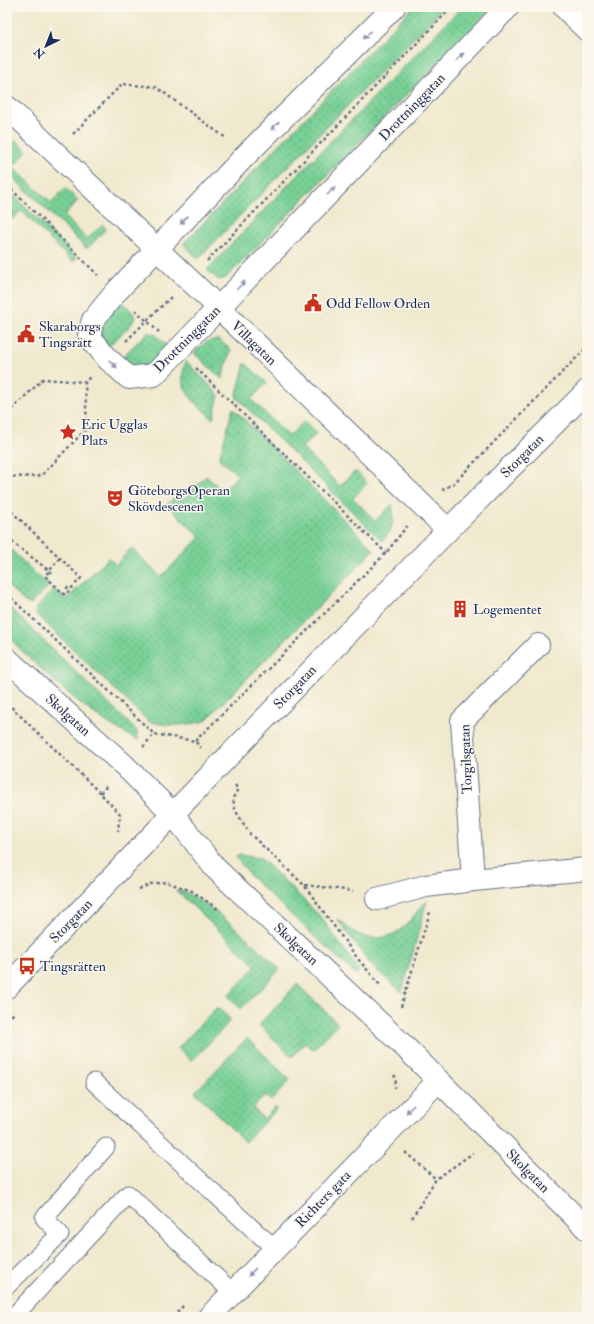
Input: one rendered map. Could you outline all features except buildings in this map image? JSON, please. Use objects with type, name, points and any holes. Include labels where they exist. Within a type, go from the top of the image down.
[{"type":"street","name":"Drottninggatan","points":[[394,7],[247,154],[116,292],[93,320],[89,336],[108,359],[129,378],[154,375],[508,7]]},
{"type":"street","points":[[564,7],[587,30]]},
{"type":"street","name":"Villagatan","points":[[7,107],[156,250],[219,308],[448,530]]},
{"type":"street","name":"Storgatan","points":[[7,987],[448,530],[587,391]]},
{"type":"street","name":"Torgilsgatan","points":[[473,880],[462,721],[538,645]]},
{"type":"street","name":"Skolgatan","points":[[7,659],[125,766],[173,814],[215,868],[405,1047],[587,1229]]},
{"type":"street","points":[[377,899],[426,886],[587,869]]},
{"type":"street","name":"Richters gata","points":[[209,1317],[438,1080]]},
{"type":"lane","points":[[94,1082],[275,1248]]},
{"type":"lane","points":[[7,1286],[60,1234],[44,1218],[106,1147]]},
{"type":"lane","points":[[13,1317],[128,1194],[213,1275],[233,1292]]},
{"type":"path","points":[[206,262],[452,7]]},
{"type":"path","points":[[55,154],[122,84],[156,87],[247,154]]},
{"type":"path","points":[[121,346],[175,294]]},
{"type":"path","points":[[7,594],[154,734],[195,741],[386,553],[424,508],[443,489],[452,484],[587,347]]},
{"type":"path","points":[[7,414],[43,379],[85,382],[87,428],[40,476],[7,477]]},
{"type":"path","points":[[7,508],[60,558],[80,578],[65,595],[45,576],[60,558]]},
{"type":"path","points":[[7,538],[52,573]]},
{"type":"path","points":[[66,587],[70,590]]},
{"type":"path","points":[[7,703],[100,792],[120,814],[119,830],[114,836]]},
{"type":"path","points":[[238,788],[233,798],[235,810],[250,834],[304,885],[358,959],[382,987]]},
{"type":"path","points":[[147,880],[151,884]]},
{"type":"path","points":[[135,891],[151,884],[166,882],[192,891],[221,912]]},
{"type":"path","points":[[304,885],[345,890],[377,899]]},
{"type":"path","points":[[192,891],[195,888]]},
{"type":"path","points":[[396,1004],[400,1009],[430,910]]},
{"type":"path","points":[[7,1020],[18,1009]]},
{"type":"path","points":[[391,1072],[396,1078],[395,1090]]},
{"type":"path","points":[[403,1150],[436,1180]]},
{"type":"path","points":[[412,1218],[436,1180],[476,1152]]},
{"type":"path","points":[[173,1317],[213,1275]]},
{"type":"green space","points":[[413,7],[444,7],[198,259],[183,244]]},
{"type":"green space","points":[[462,7],[493,7],[226,278],[219,280],[207,270],[280,193]]},
{"type":"green space","points":[[16,140],[27,151],[13,167],[51,203],[65,188],[78,200],[64,216],[87,239],[102,225],[105,227],[106,229],[87,249],[7,172],[7,149]]},
{"type":"green space","points":[[7,189],[77,258],[73,262],[21,211],[9,222],[7,220]]},
{"type":"green space","points":[[121,300],[133,313],[135,318],[131,325],[109,346],[102,339],[101,328]]},
{"type":"green space","points":[[147,333],[155,334],[168,347],[148,366],[132,367],[122,357]]},
{"type":"green space","points":[[214,340],[219,340],[231,350],[222,379],[194,353],[201,346]]},
{"type":"green space","points":[[186,361],[219,395],[213,419],[188,394],[183,380],[183,371]]},
{"type":"green space","points":[[245,363],[267,383],[251,399],[289,436],[304,421],[317,433],[302,448],[340,486],[354,472],[357,472],[367,483],[353,498],[375,521],[392,504],[393,520],[391,529],[382,541],[236,397]]},
{"type":"green space","points":[[233,408],[374,550],[205,721],[176,725],[155,723],[148,721],[36,614],[36,608],[54,589],[66,600],[108,558],[116,565],[131,548],[161,577],[200,537],[167,505],[176,495],[182,500],[206,476],[223,491],[238,475],[219,459]]},
{"type":"green space","points":[[7,546],[38,576],[50,585],[31,604],[26,603],[7,585]]},
{"type":"green space","points":[[7,605],[137,731],[138,740],[102,719],[68,693],[7,636]]},
{"type":"green space","points":[[239,855],[261,858],[321,917],[359,971],[356,975],[252,878],[236,857]]},
{"type":"green space","points":[[176,890],[185,892],[207,905],[237,929],[280,969],[241,1009],[228,996],[256,966]]},
{"type":"green space","points":[[427,901],[402,992],[371,965],[337,919],[360,935],[380,938],[393,934],[404,927]]},
{"type":"green space","points":[[297,984],[338,1024],[313,1050],[305,1042],[292,1057],[259,1025]]},
{"type":"green space","points":[[217,1007],[231,1020],[192,1061],[178,1048]]},
{"type":"green space","points":[[247,1038],[290,1080],[271,1101],[265,1095],[253,1108],[264,1119],[275,1107],[277,1109],[245,1142],[195,1092]]},
{"type":"place","name":"Odd Fellow Orden","points":[[313,303]]},
{"type":"place","name":"Skaraborgs Tingsrätt","points":[[26,334]]},
{"type":"place","name":"Eric Ugglas Plats","points":[[68,432]]},
{"type":"place","name":"GöteborgsOperan Skövdescenen","points":[[115,498]]},
{"type":"place","name":"Logementet","points":[[460,609]]},
{"type":"place","name":"Tingsrätten","points":[[27,966]]}]
